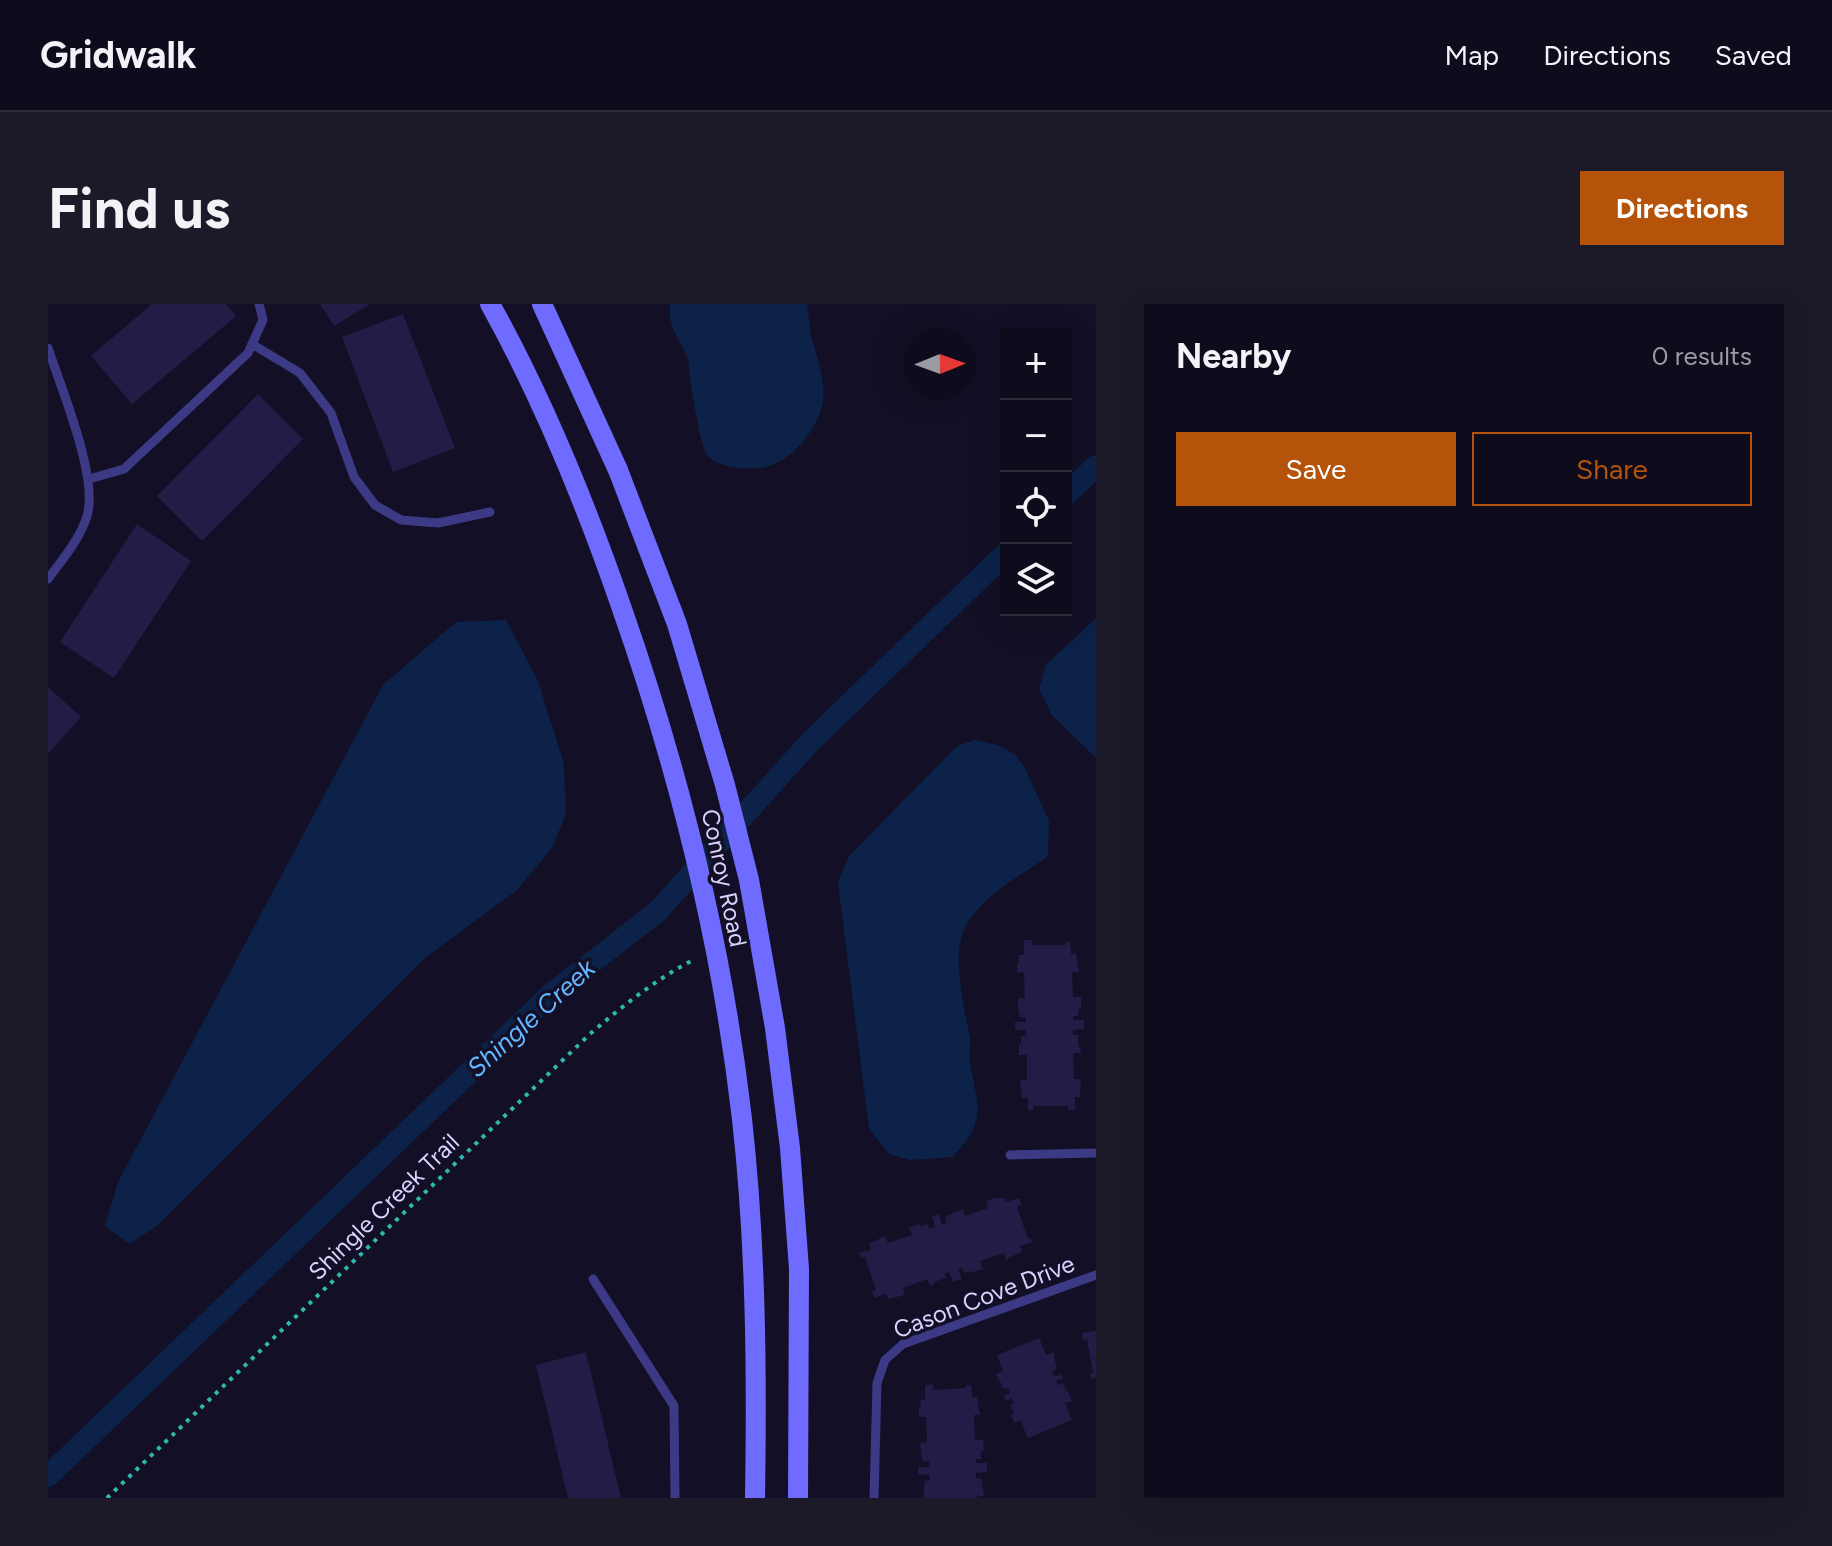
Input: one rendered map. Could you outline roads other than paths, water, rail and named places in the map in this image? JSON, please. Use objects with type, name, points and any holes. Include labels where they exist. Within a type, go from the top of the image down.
[{"type":"main road","name":"Conroy Road","points":[[490,304],[517,353],[592,522],[648,681],[687,824],[708,919],[742,1119],[752,1268],[755,1498]]},
{"type":"main road","name":"Conroy Road","points":[[542,304],[618,470],[671,610],[725,785],[749,880],[775,1028],[790,1148],[799,1269],[798,1498]]},
{"type":"lane","points":[[89,479],[124,469],[248,353],[263,320],[259,304]]},
{"type":"lane","points":[[252,344],[300,373],[331,413],[354,477],[375,505],[401,520],[438,523],[490,512]]},
{"type":"lane","points":[[48,348],[89,479],[88,515],[73,545],[48,579]]},
{"type":"lane","points":[[1010,1155],[1096,1153]]},
{"type":"lane","name":"Cason Cove Drive","points":[[874,1498],[877,1383],[885,1360],[903,1344],[1096,1275]]},
{"type":"lane","points":[[593,1279],[674,1406],[675,1498]]},
{"type":"water","points":[[670,304],[807,304],[811,336],[823,382],[823,398],[814,425],[793,452],[775,464],[757,468],[724,465],[708,456],[693,399],[688,359],[674,332]]},
{"type":"water","points":[[1096,618],[1096,758],[1052,715],[1039,689],[1046,665]]},
{"type":"water","points":[[506,620],[538,681],[564,764],[566,814],[552,848],[516,891],[426,957],[157,1226],[129,1244],[105,1226],[118,1182],[383,685],[456,622]]},
{"type":"water","points":[[974,740],[998,745],[1014,754],[1024,766],[1049,821],[1048,854],[992,895],[974,914],[962,935],[959,964],[977,1098],[976,1120],[972,1132],[952,1157],[910,1160],[889,1154],[869,1129],[838,883],[849,856],[957,746]]},
{"type":"waterway","name":"Shingle Creek","points":[[1072,489],[1096,466]]},
{"type":"waterway","name":"Shingle Creek","points":[[48,1476],[550,995],[657,912],[810,742],[1000,559]]}]
